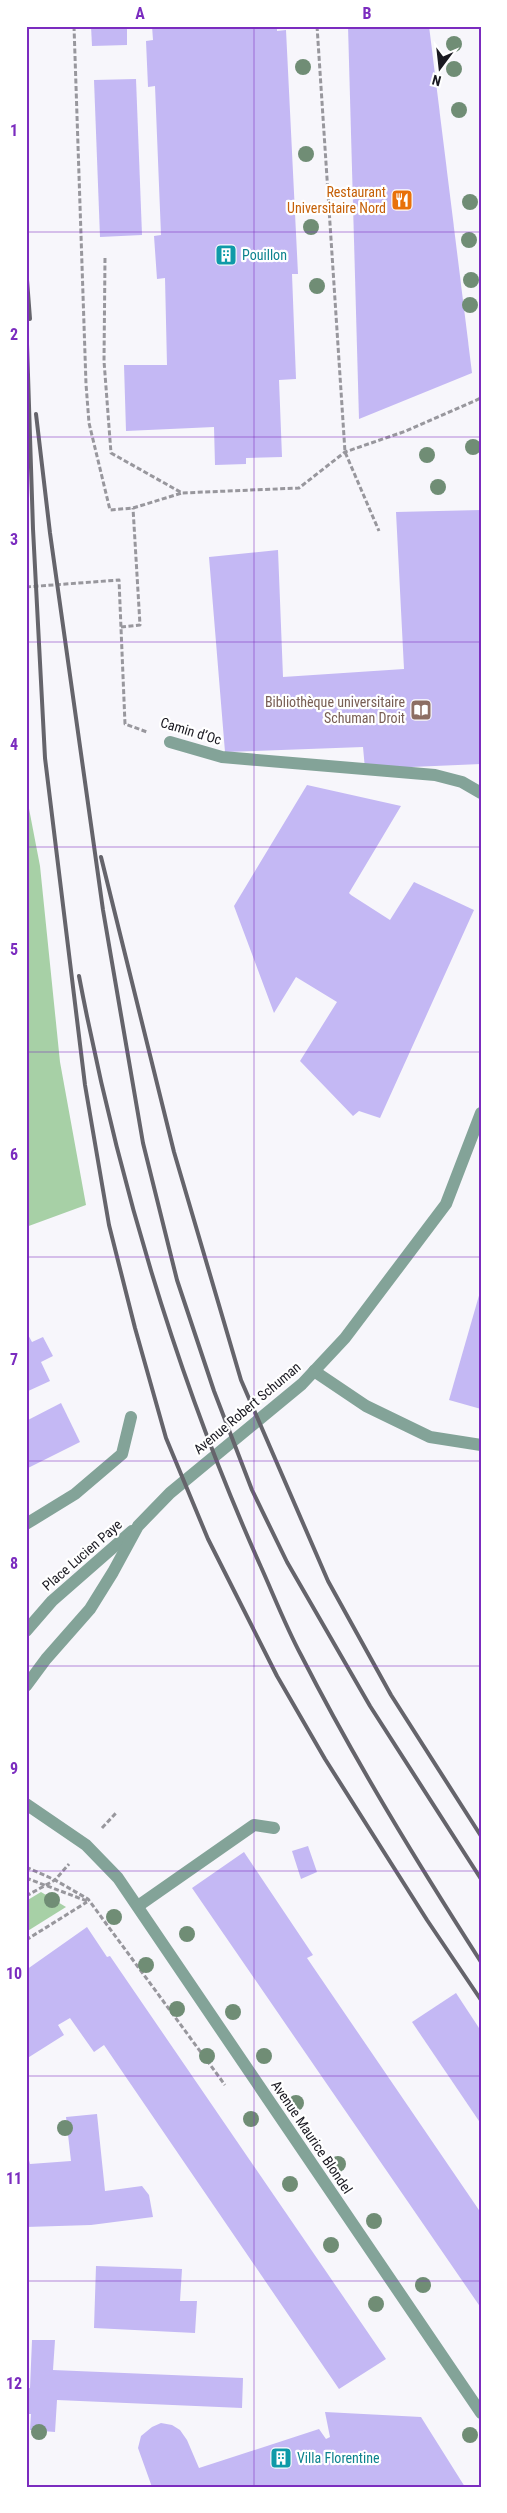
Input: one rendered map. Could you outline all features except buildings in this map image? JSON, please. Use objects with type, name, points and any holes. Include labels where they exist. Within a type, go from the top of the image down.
[{"type":"street","name":"Camin d’Oc","points":[[170,742],[222,756],[435,775],[462,782],[481,793]]},
{"type":"street","name":"Avenue Robert Schuman","points":[[26,1686],[46,1659],[90,1609],[138,1526],[170,1493],[286,1398],[314,1371],[351,1330],[446,1204],[480,1115]]},
{"type":"street","points":[[314,1371],[366,1406],[423,1434],[456,1442],[481,1445]]},
{"type":"street","points":[[26,1524],[75,1494],[122,1454],[131,1417]]},
{"type":"street","name":"Place Lucien Paye","points":[[26,1631],[52,1601],[138,1526]]},
{"type":"street","name":"Avenue Maurice Blondel","points":[[26,1804],[86,1845],[118,1878],[481,2413]]},
{"type":"street","points":[[138,1906],[254,1825],[274,1828]]},
{"type":"path","points":[[74,26],[89,423],[110,510],[133,508],[182,493],[299,488],[345,452],[406,431],[481,398]]},
{"type":"path","points":[[317,26],[345,452],[379,531]]},
{"type":"path","points":[[105,258],[104,361],[111,453],[182,493]]},
{"type":"path","points":[[121,627],[140,625],[133,508]]},
{"type":"path","name":"Camin d’Oc","points":[[26,587],[119,580],[125,724],[170,742]]},
{"type":"path","points":[[26,1868],[55,1880],[88,1899],[98,1910]]},
{"type":"path","points":[[26,1878],[88,1902],[26,1940]]},
{"type":"green space","points":[[26,793],[40,866],[60,1062],[86,1205],[26,1227]]},
{"type":"green space","points":[[41,1892],[66,1907],[26,1932],[26,1901]]},
{"type":"railway","points":[[26,267],[30,319]]},
{"type":"railway","points":[[26,313],[33,529],[45,758],[85,1085],[109,1225],[135,1328],[166,1438],[208,1539],[277,1676],[325,1759],[427,1920],[481,2000]]},
{"type":"railway","points":[[36,414],[50,533],[103,910],[143,1143],[177,1280],[214,1391],[252,1490],[287,1562],[370,1706],[481,1879]]},
{"type":"railway","points":[[101,857],[174,1152],[241,1380],[328,1581],[391,1695],[481,1836]]},
{"type":"railway","points":[[79,976],[112,1128],[131,1203],[176,1350],[230,1495],[285,1622],[322,1695],[387,1811],[481,1962]]},
{"type":"place","name":"Restaurant Universitaire Nord","points":[[402,200]]},
{"type":"place","name":"Pouillon","points":[[226,255]]},
{"type":"place","name":"Bibliothèque universitaire Schuman Droit","points":[[421,710]]},
{"type":"place","name":"Villa Florentine","points":[[281,2458]]}]
